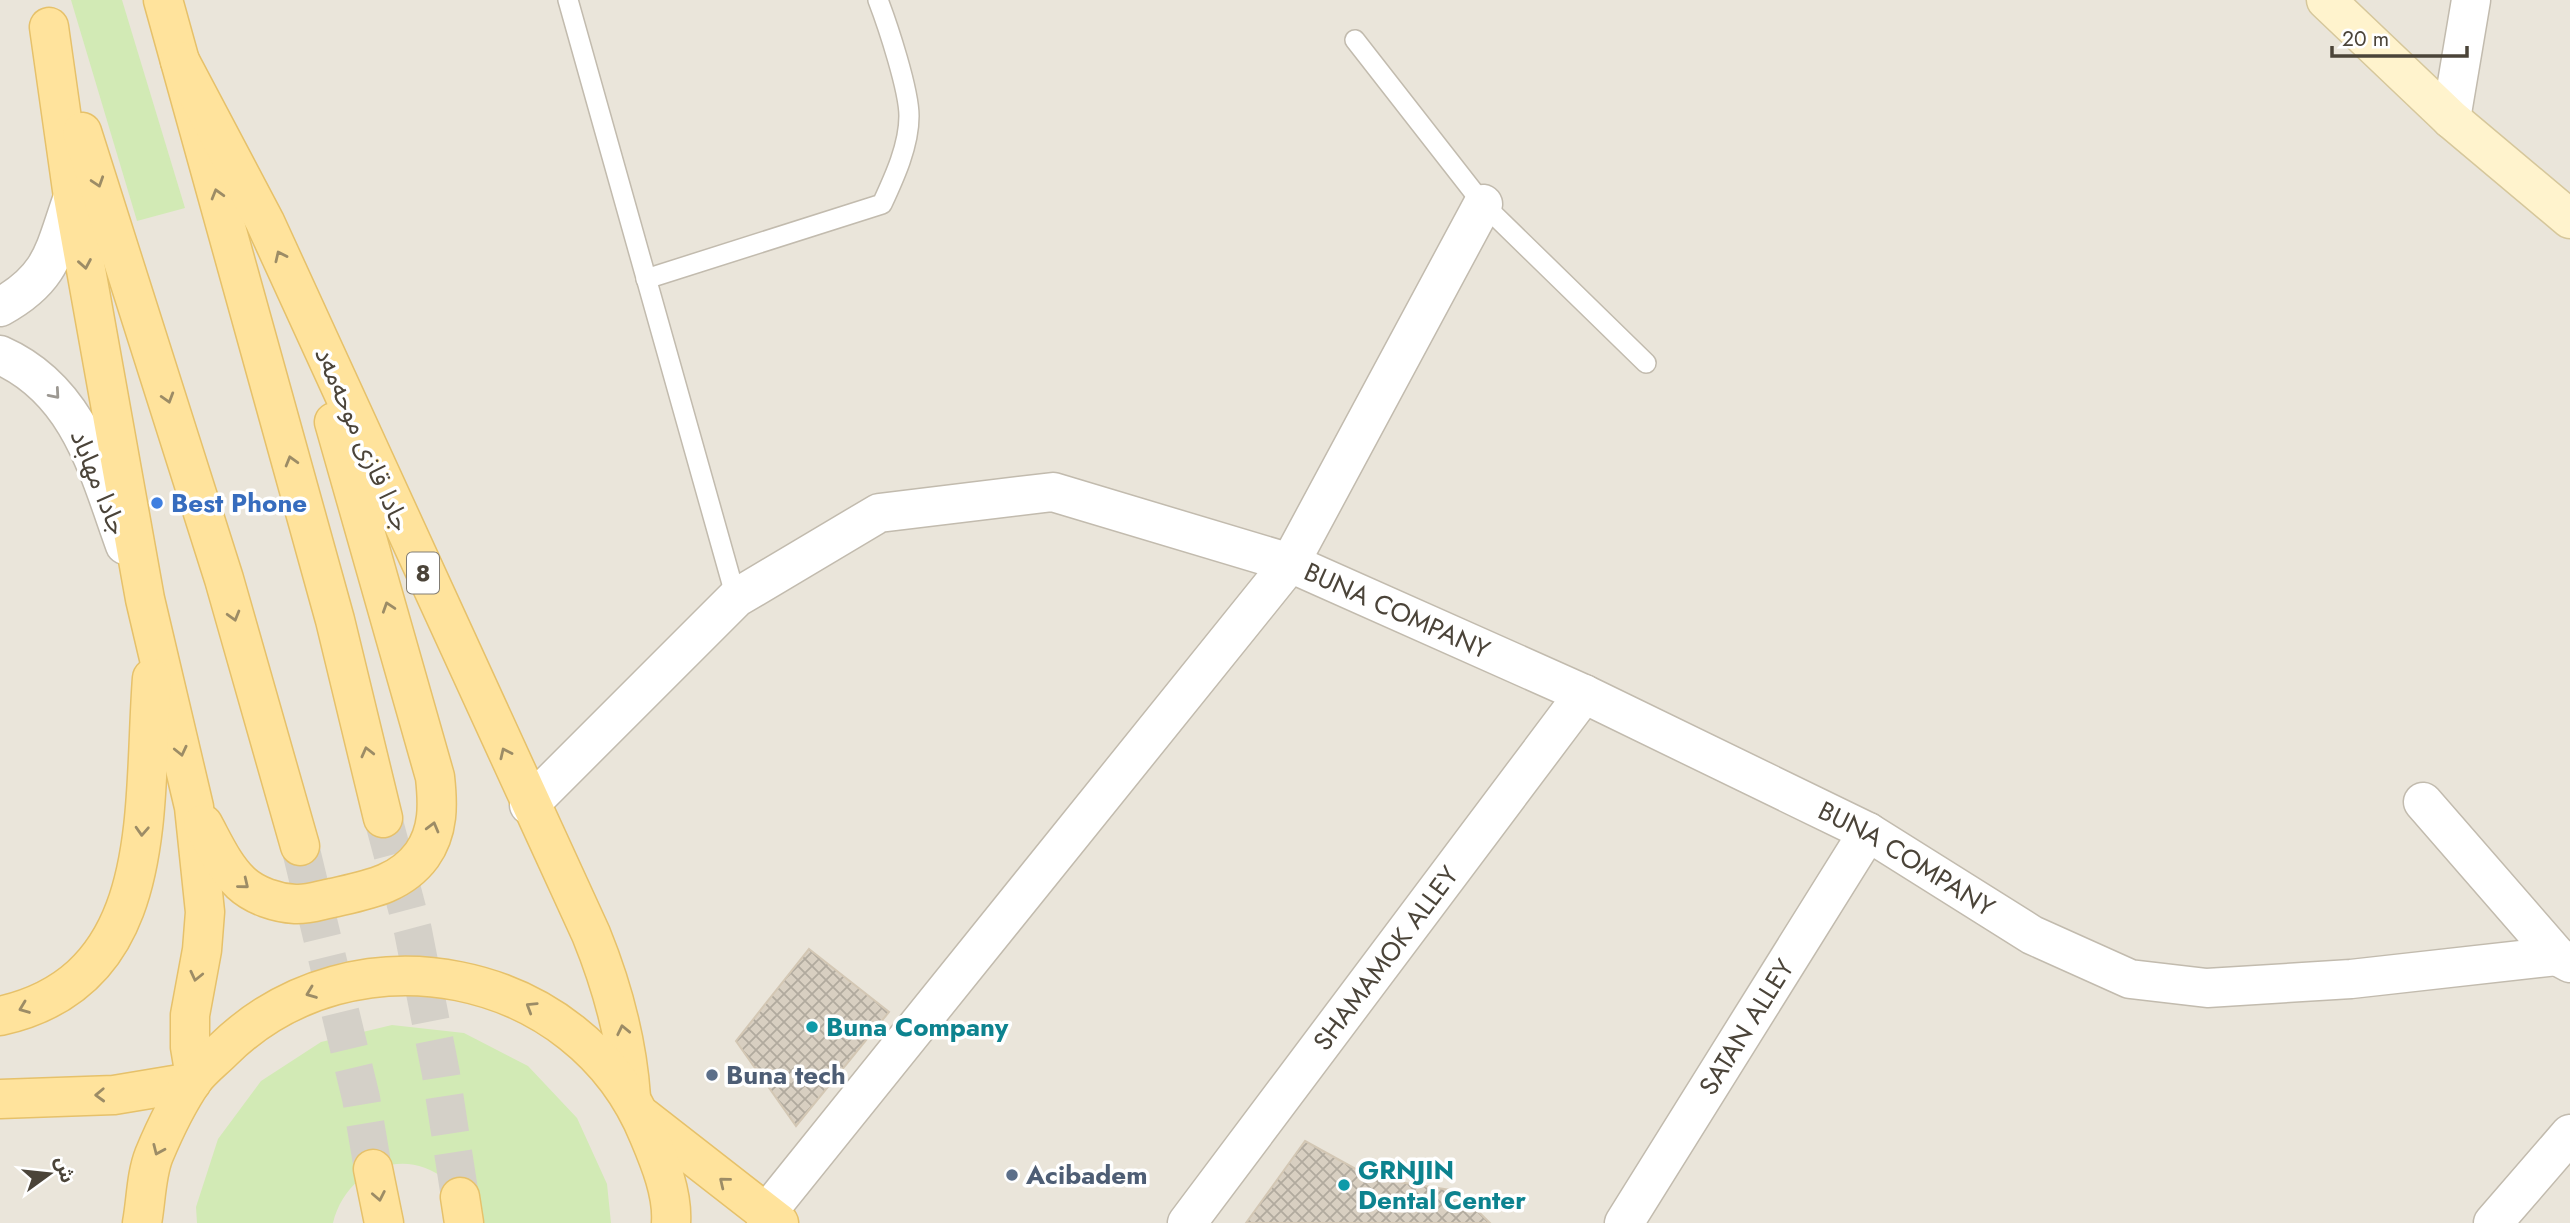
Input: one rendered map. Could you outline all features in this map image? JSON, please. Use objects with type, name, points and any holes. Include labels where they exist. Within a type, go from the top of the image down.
[{"type":"main road","name":"جادا قازی موحەمەد","points":[[163,0],[335,620],[383,818]]},
{"type":"main road","points":[[44,13],[73,197],[145,599],[194,807],[205,912],[202,950],[190,1015],[194,1080]]},
{"type":"main road","points":[[44,13],[220,566],[300,846]]},
{"type":"main road","name":"جادا قازی موحەمەد","points":[[180,61],[253,199],[303,305],[607,973],[628,1055],[636,1107]]},
{"type":"main road","points":[[194,807],[228,868],[242,884],[269,898],[299,905],[383,887],[405,873],[423,853],[434,829],[438,803],[435,777],[391,617],[364,533],[303,305]]},
{"type":"main road","points":[[0,1016],[49,998],[97,962],[124,916],[140,855],[154,641]]},
{"type":"main road","points":[[142,1223],[153,1157],[194,1080],[247,1026],[311,991],[382,975],[454,978],[523,1001],[583,1042],[636,1107],[772,1219]]},
{"type":"main road","points":[[0,1099],[114,1095],[194,1080]]},
{"type":"main road","points":[[636,1107],[661,1166],[673,1221]]},
{"type":"main road","points":[[373,1169],[384,1223]]},
{"type":"street","points":[[2326,0],[2451,119],[2570,219]]},
{"type":"street","points":[[2451,119],[2472,0]]},
{"type":"street","points":[[0,307],[24,294],[50,263],[73,197]]},
{"type":"street","name":"BUNA COMPANY","points":[[772,1219],[1290,563],[1483,204]]},
{"type":"street","name":"جادا مهاباد","points":[[0,355],[40,377],[66,406],[89,447],[145,599]]},
{"type":"street","name":"BUNA COMPANY","points":[[529,805],[736,598],[879,513],[1053,492],[1290,563],[1584,694],[1868,832],[2032,935],[2130,979],[2207,988],[2351,979],[2563,960]]},
{"type":"street","name":"SHAMAMOK ALLEY","points":[[1186,1223],[1584,694]]},
{"type":"street","points":[[2423,802],[2563,960]]},
{"type":"street","name":"SATAN ALLEY","points":[[1623,1223],[1868,832]]},
{"type":"street","points":[[2493,1223],[2570,1134]]},
{"type":"lane","points":[[568,0],[736,598]]},
{"type":"lane","points":[[646,279],[882,204],[897,174],[909,116],[890,29],[878,0]]},
{"type":"lane","points":[[1355,40],[1483,204],[1646,363]]},
{"type":"shaded area","points":[[0,0],[2570,0],[2570,1223],[0,1223]]},
{"type":"green space","points":[[71,0],[122,0],[185,208],[137,221]]},
{"type":"green space","points":[[392,1025],[464,1033],[528,1066],[577,1118],[607,1184],[611,1223],[470,1223],[457,1194],[446,1180],[429,1169],[411,1164],[394,1164],[362,1177],[339,1205],[333,1223],[197,1223],[196,1207],[218,1139],[261,1081],[321,1042]]},
{"type":"building","name":"Buna Company","points":[[809,949],[889,1012],[796,1126],[736,1041]]},
{"type":"building","name":"GRNJIN Dental Center","points":[[1305,1141],[1372,1178],[1457,1191],[1490,1223],[1246,1223]]},
{"type":"tunnel","points":[[383,818],[413,931],[441,1074],[460,1197]]},
{"type":"tunnel","points":[[300,846],[361,1098],[373,1169]]},
{"type":"place","name":"Best Phone","points":[[157,503]]},
{"type":"place","name":"Buna Company","points":[[812,1027]]},
{"type":"place","name":"Buna tech","points":[[712,1075]]},
{"type":"place","name":"Acibadem","points":[[1012,1175]]},
{"type":"place","name":"GRNJIN Dental Center","points":[[1344,1185]]}]
